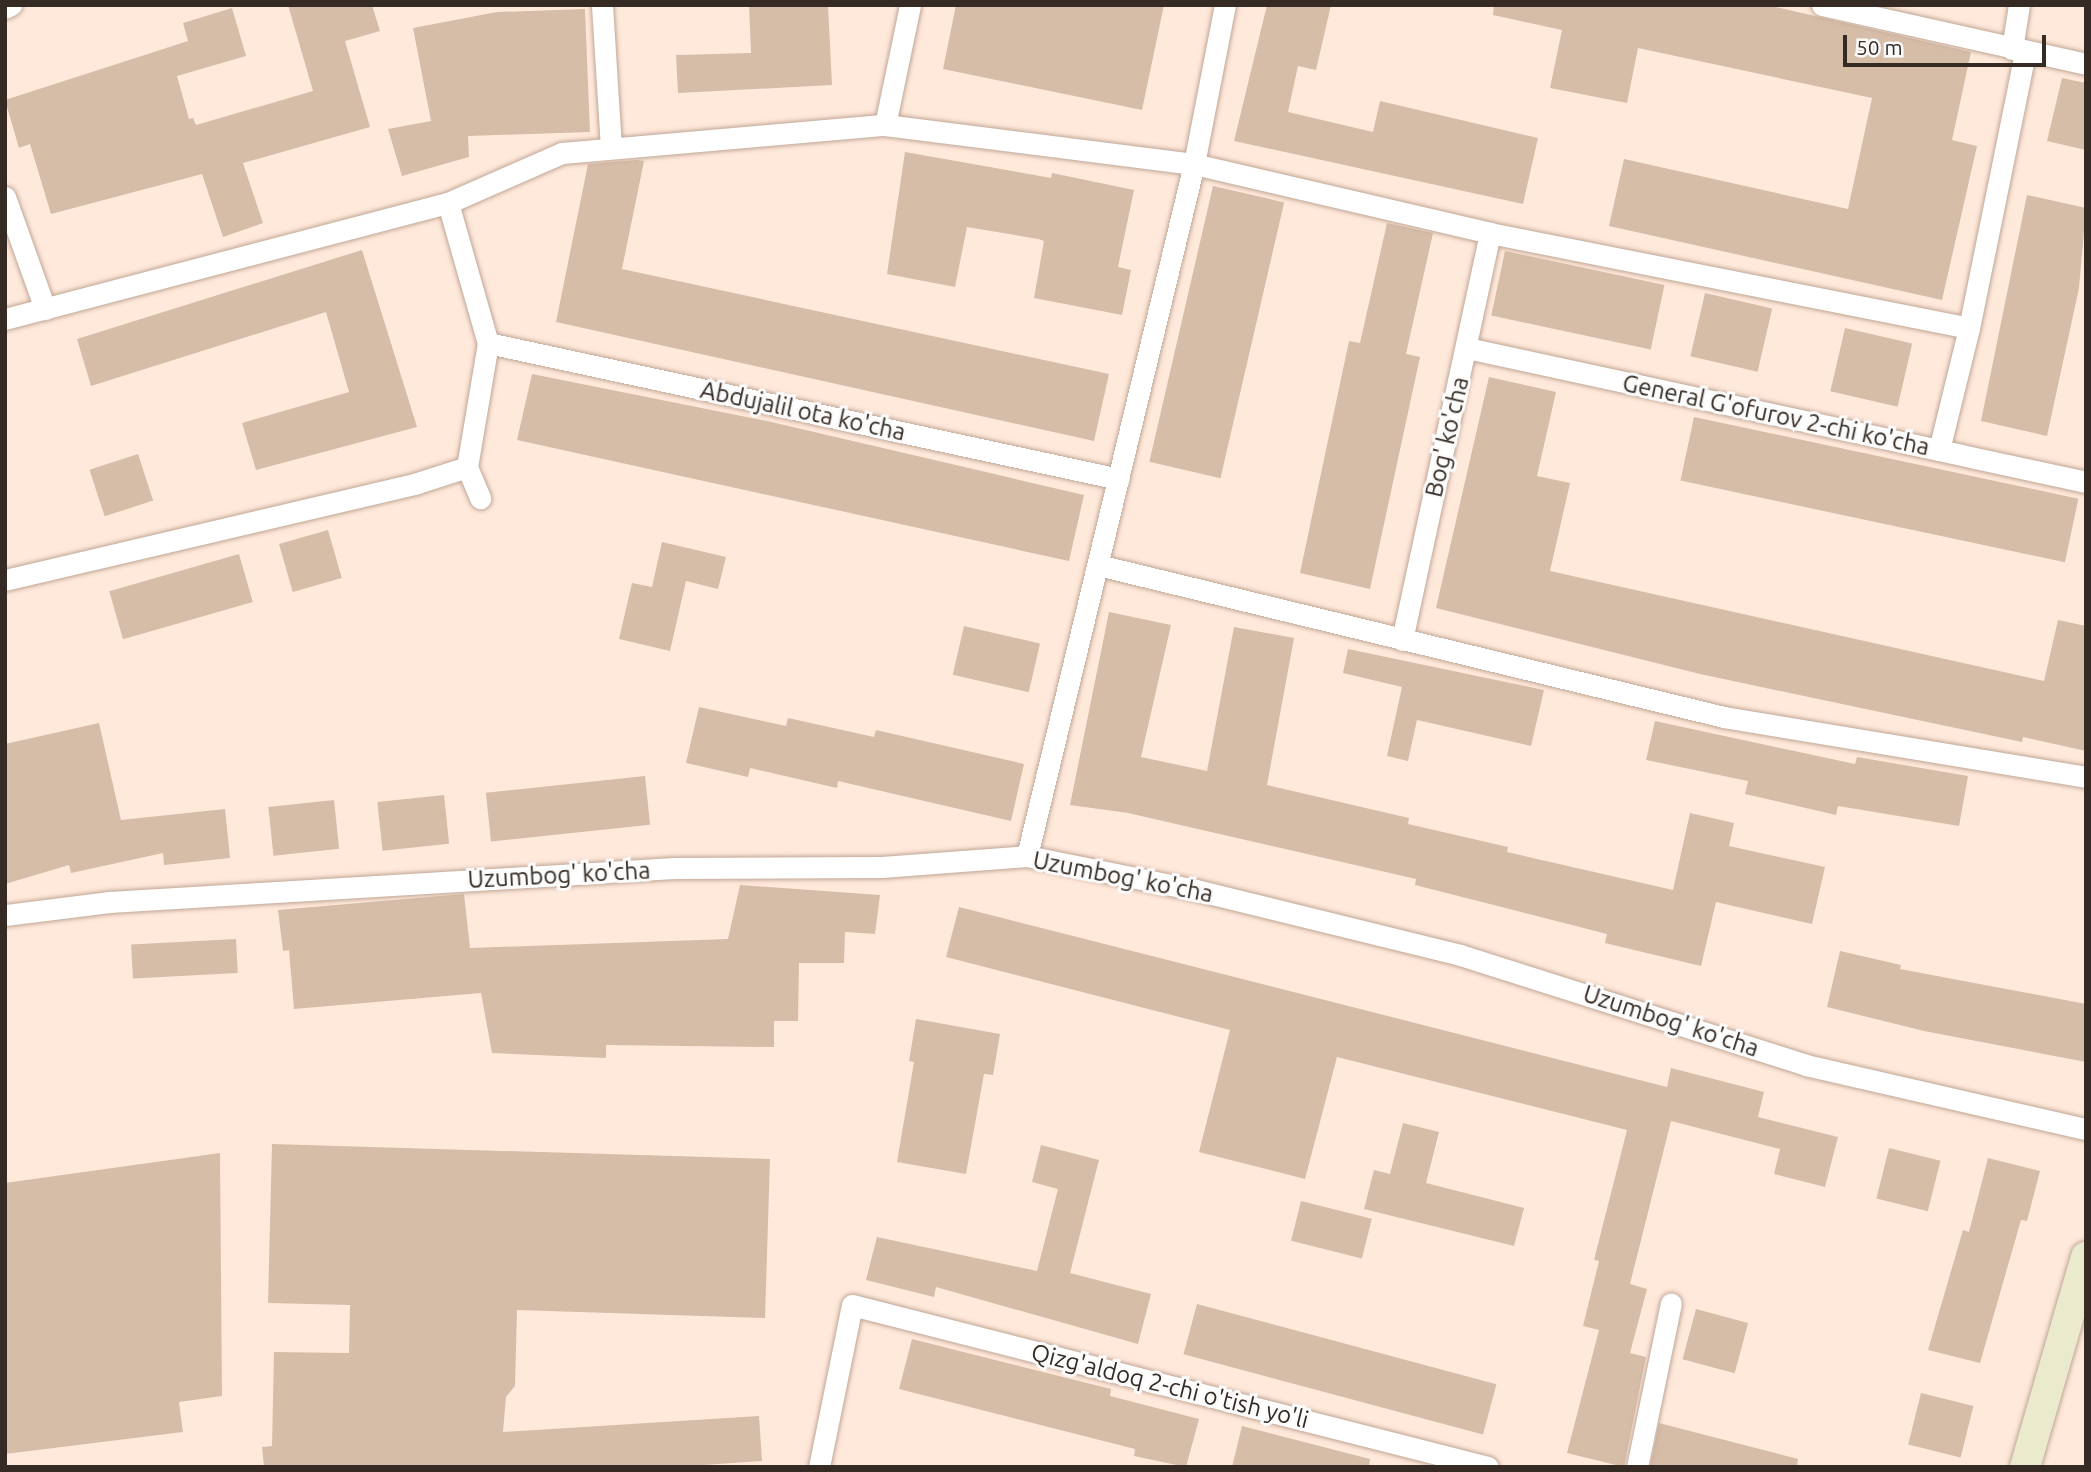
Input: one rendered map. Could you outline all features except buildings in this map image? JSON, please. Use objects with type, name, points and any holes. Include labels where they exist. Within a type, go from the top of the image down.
[{"type":"street","points":[[5,8],[12,5]]},
{"type":"street","points":[[602,5],[611,147]]},
{"type":"street","points":[[885,125],[910,5]]},
{"type":"street","points":[[1027,856],[1194,164],[1226,5]]},
{"type":"street","points":[[1822,5],[2018,51],[2086,64]]},
{"type":"street","points":[[1939,450],[1969,328],[2018,51],[2019,5]]},
{"type":"street","points":[[5,319],[447,203],[562,153],[885,125],[1194,164],[1490,233],[1969,328]]},
{"type":"street","points":[[5,197],[45,309]]},
{"type":"street","points":[[447,203],[488,343],[467,467],[480,498]]},
{"type":"street","name":"Bog' ko'cha","points":[[1402,640],[1490,233]]},
{"type":"street","name":"Abdujalil ota ko'cha","points":[[488,343],[1119,479]]},
{"type":"street","name":"General G'ofurov 2-chi ko'cha","points":[[1467,348],[2086,482]]},
{"type":"street","points":[[5,580],[417,484],[467,467]]},
{"type":"street","points":[[1098,565],[1724,717],[2086,777]]},
{"type":"street","name":"Uzumbog' ko'cha","points":[[5,915],[109,902],[674,868],[882,867],[1027,856],[1196,890],[1460,955],[1806,1065],[2086,1129]]},
{"type":"street","points":[[2025,1467],[2086,1257]]},
{"type":"street","points":[[1637,1467],[1671,1303]]},
{"type":"street","name":"Qizg'aldoq 2-chi o'tish yo'li","points":[[819,1467],[852,1305],[1488,1467]]}]
